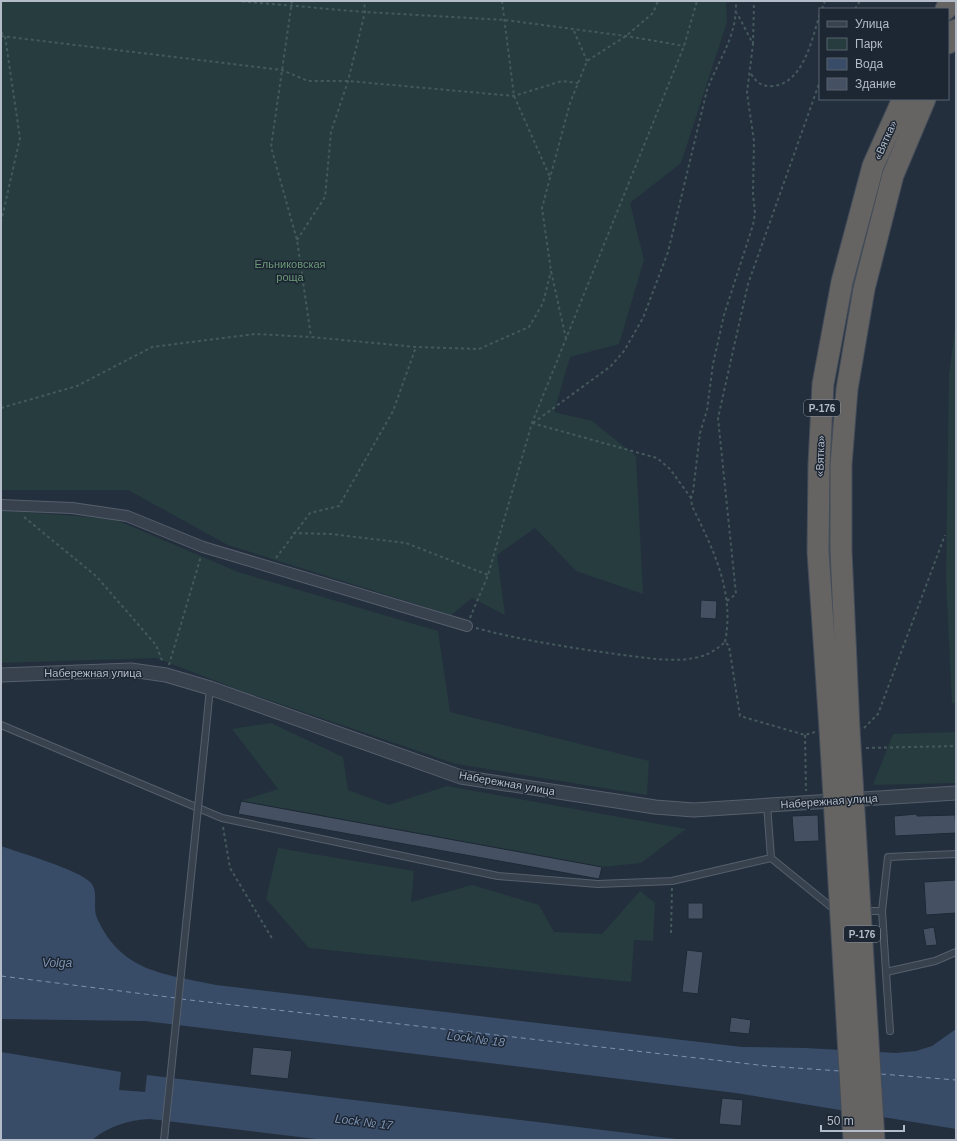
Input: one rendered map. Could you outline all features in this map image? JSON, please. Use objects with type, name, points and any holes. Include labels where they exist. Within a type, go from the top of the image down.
[{"type":"highway","points":[[949,41],[956,30]]},
{"type":"highway","name":"«Вятка»","points":[[848,728],[818,552],[819,464],[824,384],[842,282],[873,166],[903,100]]},
{"type":"highway","name":"«Вятка»","points":[[848,728],[841,550],[841,465],[846,389],[864,289],[894,175],[925,100]]},
{"type":"highway","name":"Р-176","points":[[848,728],[854,1140]]},
{"type":"highway","name":"Р-176","points":[[848,728],[874,1140]]},
{"type":"street","points":[[2,505],[72,508],[127,516],[203,547],[467,626]]},
{"type":"street","name":"Набережная улица","points":[[1,675],[131,670],[167,674],[462,777],[655,808],[694,810],[956,793]]},
{"type":"lane","points":[[164,1140],[210,688]]},
{"type":"lane","points":[[1,725],[222,818],[498,876],[598,884],[672,881],[770,858]]},
{"type":"lane","points":[[767,805],[770,858],[838,912],[845,912]]},
{"type":"lane","points":[[890,1031],[882,911],[888,858],[956,854]]},
{"type":"lane","points":[[853,912],[882,911]]},
{"type":"lane","points":[[886,972],[935,961],[956,952]]},
{"type":"path","points":[[236,1],[365,12],[505,20],[626,36],[684,46]]},
{"type":"path","points":[[292,1],[271,147],[297,240],[311,337]]},
{"type":"path","points":[[297,240],[325,197],[331,132],[348,81],[365,12],[364,1]]},
{"type":"path","points":[[502,1],[514,96],[550,177]]},
{"type":"path","points":[[566,340],[551,271],[542,208],[570,103],[587,61],[626,36],[653,14],[658,1]]},
{"type":"path","points":[[532,424],[657,458],[670,469],[690,498],[692,506],[715,553],[727,601],[728,628],[725,642],[715,651],[699,657],[678,660],[655,659],[578,649],[504,635],[467,626],[488,575],[532,424],[684,46],[697,1]]},
{"type":"path","points":[[532,424],[611,366],[624,351],[643,318],[668,252],[707,90],[714,70],[726,52],[737,13],[736,1]]},
{"type":"path","points":[[690,498],[693,492],[700,433],[708,410],[714,357],[724,315],[753,225],[755,213],[753,194],[754,141],[747,93],[751,74],[754,1]]},
{"type":"path","points":[[737,13],[753,44]]},
{"type":"path","points":[[751,74],[758,83],[766,86],[778,86],[791,80],[800,69],[819,17]]},
{"type":"path","points":[[574,30],[587,61]]},
{"type":"path","points":[[1,32],[5,36],[20,138],[1,222]]},
{"type":"path","points":[[1,36],[282,70],[308,82],[348,81],[514,96],[562,81],[578,83]]},
{"type":"path","points":[[727,601],[736,594],[718,418],[748,284],[819,84]]},
{"type":"path","points":[[1,408],[77,386],[152,346],[255,334],[311,337],[416,347],[479,349],[529,327],[543,303],[551,271]]},
{"type":"path","points":[[269,567],[293,533],[310,513],[339,506],[393,411],[416,347]]},
{"type":"path","points":[[2,505],[23,517],[96,576],[156,644],[167,674]]},
{"type":"path","points":[[293,533],[331,534],[406,543],[488,575]]},
{"type":"path","points":[[848,728],[878,714],[945,535]]},
{"type":"path","points":[[167,674],[203,547]]},
{"type":"path","points":[[725,642],[729,646],[740,716],[805,735],[806,803]]},
{"type":"path","points":[[866,748],[956,746]]},
{"type":"path","points":[[222,818],[230,868],[273,940]]},
{"type":"path","points":[[671,933],[672,881]]},
{"type":"green space","name":"Ельниковская роща","points":[[1,1],[726,1],[727,22],[681,163],[630,203],[644,260],[619,344],[570,357],[554,412],[592,421],[636,456],[643,594],[576,571],[535,528],[497,555],[505,615],[472,598],[451,615],[228,545],[128,490],[1,490]]},
{"type":"green space","points":[[956,321],[956,704],[952,703],[946,580],[949,375]]},
{"type":"green space","points":[[1,510],[114,519],[238,572],[438,631],[450,712],[649,761],[647,795],[456,764],[242,691],[156,658],[1,663]]},
{"type":"green space","points":[[271,723],[343,757],[348,790],[389,805],[447,786],[686,829],[641,863],[602,867],[241,801],[278,789],[232,729]]},
{"type":"green space","points":[[956,732],[956,783],[873,785],[893,734]]},
{"type":"green space","points":[[278,848],[414,871],[411,902],[472,885],[539,905],[554,932],[602,934],[640,891],[655,903],[653,941],[634,940],[631,982],[309,948],[266,899]]},
{"type":"water","name":"Volga","points":[[1,846],[63,867],[85,878],[91,883],[95,891],[95,909],[97,918],[107,936],[118,950],[131,960],[146,968],[162,973],[216,985],[742,1047],[805,1048],[896,1053],[916,1051],[932,1046],[956,1029],[956,1129],[736,1093],[145,1021],[1,1019]]},
{"type":"water","name":"Lock № 17","points":[[1,1052],[121,1072],[119,1090],[145,1092],[147,1075],[685,1140],[324,1140],[150,1119],[126,1122],[112,1127],[92,1140],[1,1140]]},
{"type":"building","points":[[701,600],[717,601],[716,619],[700,618]]},
{"type":"building","points":[[241,801],[602,867],[599,879],[238,814]]},
{"type":"building","points":[[917,814],[917,816],[955,815],[956,833],[895,836],[894,816]]},
{"type":"building","points":[[818,815],[819,841],[794,842],[792,816]]},
{"type":"building","points":[[956,880],[956,913],[926,915],[924,882]]},
{"type":"building","points":[[688,903],[703,903],[703,919],[688,919]]},
{"type":"building","points":[[934,927],[937,945],[926,946],[923,929]]},
{"type":"building","points":[[687,950],[703,952],[698,994],[682,992]]},
{"type":"building","points":[[731,1017],[751,1020],[749,1034],[729,1032]]},
{"type":"building","points":[[253,1047],[292,1051],[288,1079],[250,1075]]},
{"type":"building","points":[[722,1098],[743,1100],[741,1126],[719,1124]]},
{"type":"ferry route","points":[[1,976],[176,998]]},
{"type":"ferry route","points":[[181,999],[767,1066],[840,1071]]},
{"type":"ferry route","points":[[881,1074],[956,1080]]},
{"type":"water label","name":"Lock № 18","points":[[476,1039]]}]
